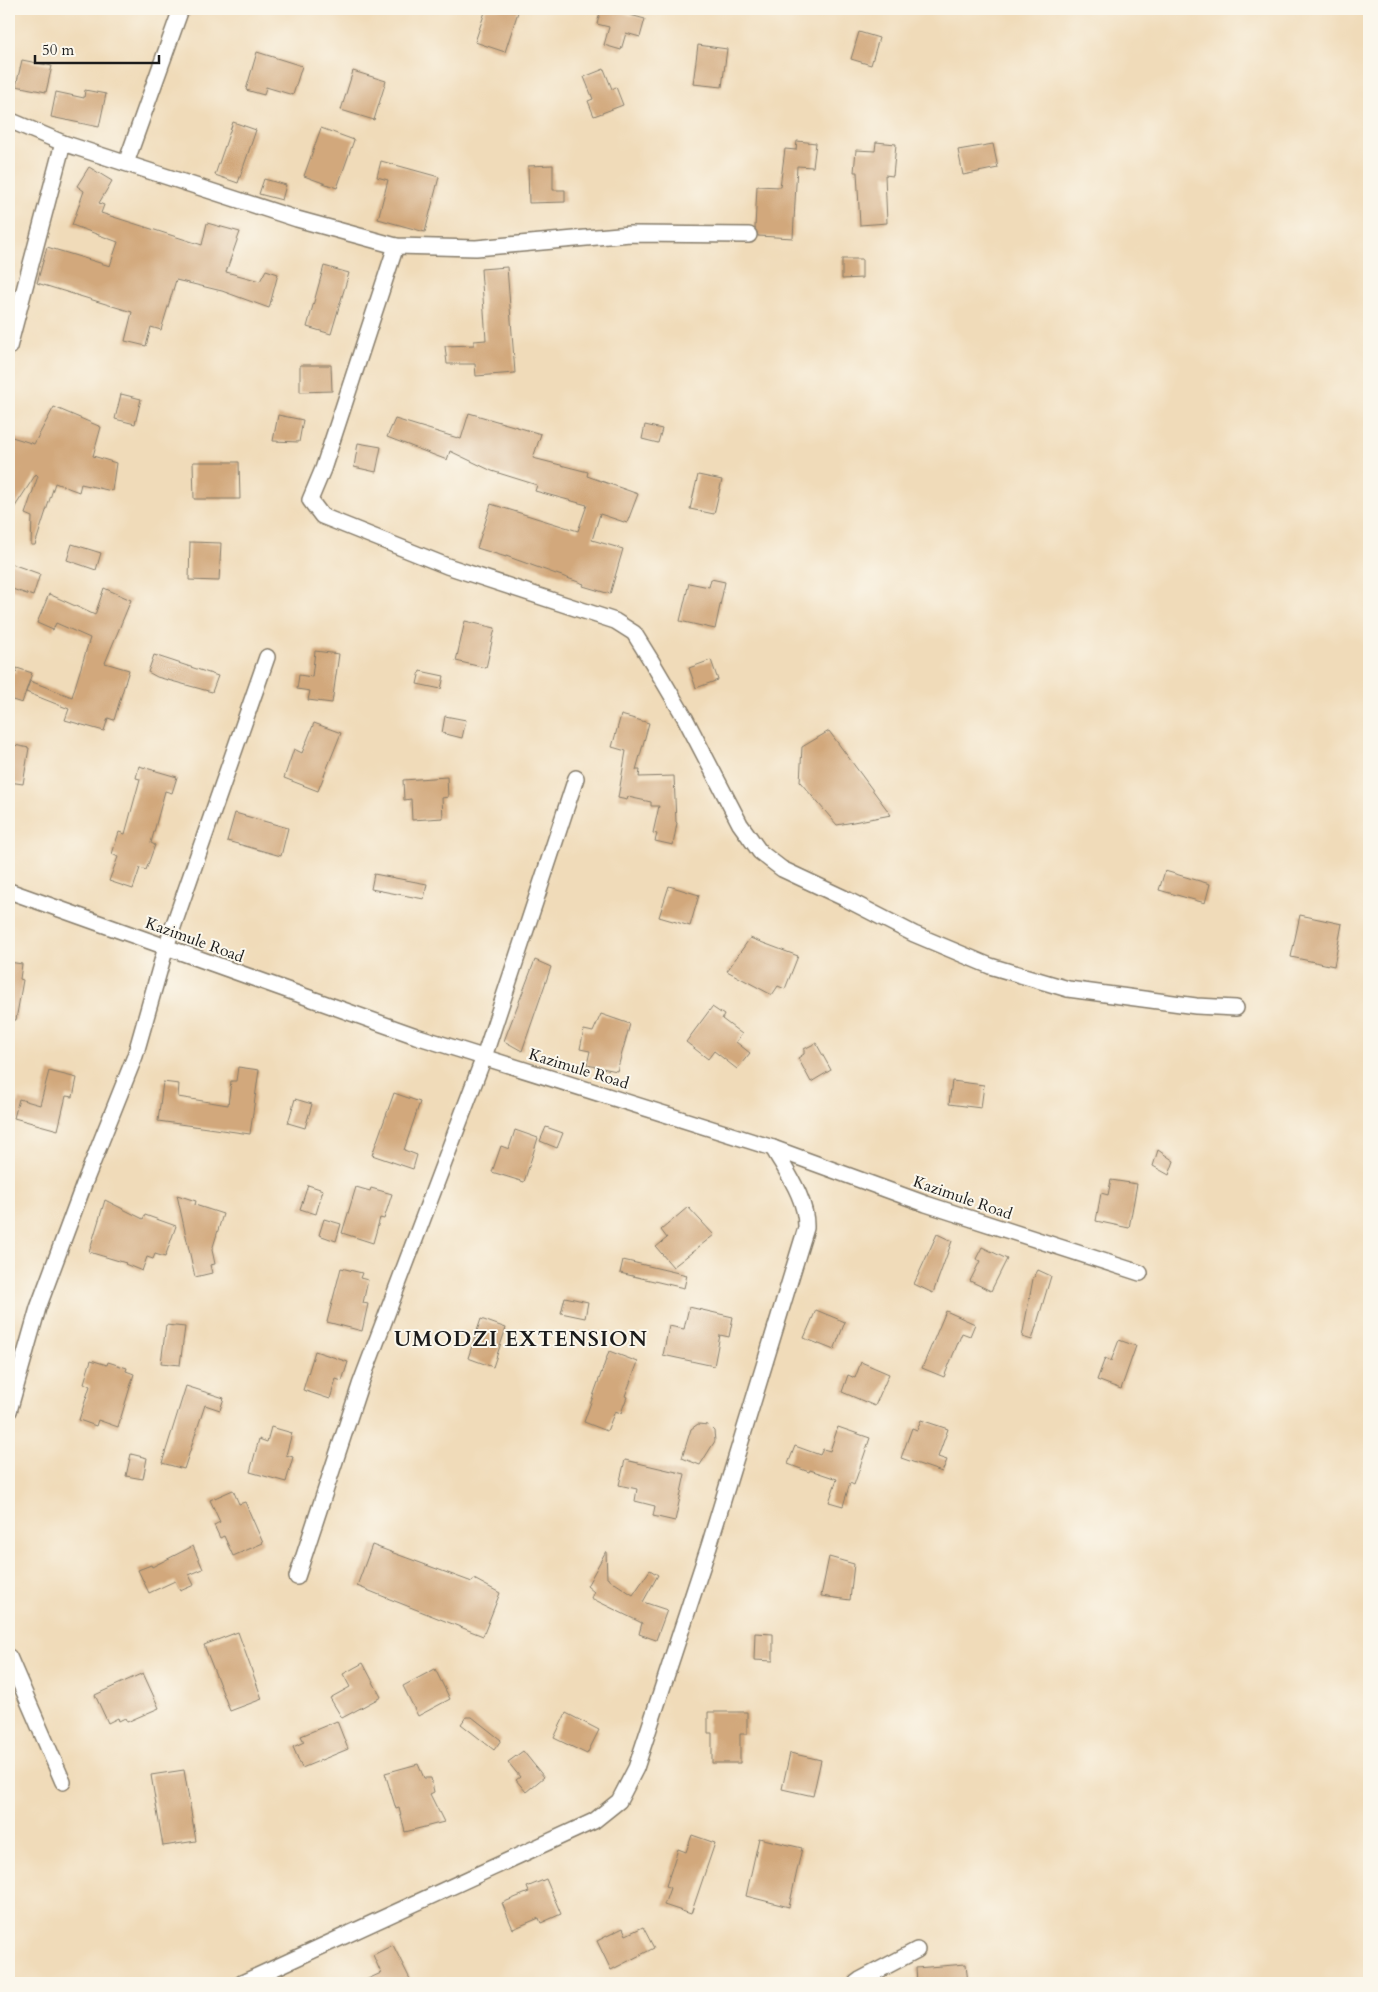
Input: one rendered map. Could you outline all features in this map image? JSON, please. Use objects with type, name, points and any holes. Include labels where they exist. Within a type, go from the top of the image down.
[{"type":"street","points":[[126,163],[181,9]]},
{"type":"street","points":[[9,120],[63,143],[298,219],[396,246],[476,248],[630,234],[749,235]]},
{"type":"street","points":[[9,347],[63,143]]},
{"type":"street","points":[[396,246],[323,469],[310,500],[322,516],[447,566],[615,621],[625,626],[634,633],[685,718],[740,824],[760,852],[782,869],[914,934],[990,966],[1068,989],[1196,1006],[1236,1008]]},
{"type":"street","points":[[9,1411],[38,1308],[134,1056],[166,947],[267,657]]},
{"type":"street","points":[[297,1577],[360,1385],[484,1057],[576,778]]},
{"type":"street","name":"Kazimule Road","points":[[9,891],[416,1036],[773,1148],[926,1204],[1140,1273]]},
{"type":"street","points":[[242,1983],[594,1821],[619,1801],[636,1768],[703,1564],[806,1228],[807,1214],[800,1196],[773,1148]]},
{"type":"street","points":[[9,1657],[63,1782]]},
{"type":"street","points":[[856,1983],[917,1950]]},
{"type":"building","points":[[486,9],[519,9],[505,52],[475,42]]},
{"type":"building","points":[[601,9],[608,9],[645,19],[640,37],[626,33],[621,50],[604,45],[609,27],[597,24]]},
{"type":"building","points":[[859,32],[879,38],[871,65],[851,59]]},
{"type":"building","points":[[698,45],[727,49],[722,87],[693,84]]},
{"type":"building","points":[[257,52],[302,66],[293,95],[266,87],[264,95],[246,90]]},
{"type":"building","points":[[22,60],[52,66],[46,92],[16,86]]},
{"type":"building","points":[[604,69],[612,89],[616,87],[623,105],[594,116],[588,101],[593,99],[584,77]]},
{"type":"building","points":[[353,71],[386,81],[374,120],[341,110]]},
{"type":"building","points":[[85,90],[106,94],[99,127],[51,117],[56,92],[84,98]]},
{"type":"building","points":[[233,122],[256,130],[238,183],[215,175]]},
{"type":"building","points":[[321,128],[354,140],[337,188],[304,176]]},
{"type":"building","points":[[797,141],[816,143],[813,167],[797,166],[793,238],[758,236],[755,228],[757,186],[780,187],[785,149],[796,150]]},
{"type":"building","points":[[876,142],[896,144],[893,176],[885,175],[887,223],[860,225],[857,172],[854,172],[856,150],[875,151]]},
{"type":"building","points":[[993,144],[998,168],[963,175],[958,150]]},
{"type":"building","points":[[381,161],[439,177],[425,232],[378,219],[388,180],[377,177]]},
{"type":"building","points":[[553,165],[553,190],[565,190],[565,202],[529,203],[528,166]]},
{"type":"building","points":[[89,167],[112,181],[99,203],[104,205],[101,213],[202,245],[207,223],[240,232],[226,272],[260,281],[266,270],[278,274],[269,308],[222,291],[176,280],[161,330],[151,327],[146,346],[125,341],[132,312],[37,283],[47,247],[110,266],[118,242],[72,225],[84,191],[77,186]]},
{"type":"building","points":[[264,179],[286,185],[282,200],[259,194]]},
{"type":"building","points":[[842,259],[862,259],[862,278],[842,279]]},
{"type":"building","points":[[324,266],[349,273],[331,334],[307,327]]},
{"type":"building","points":[[507,267],[515,373],[476,376],[475,364],[447,364],[445,346],[474,345],[474,341],[486,340],[481,269]]},
{"type":"building","points":[[300,365],[331,365],[332,391],[300,392]]},
{"type":"building","points":[[121,394],[141,399],[135,424],[115,419]]},
{"type":"building","points":[[54,407],[101,427],[93,456],[116,463],[112,491],[81,484],[79,492],[55,483],[35,545],[31,545],[32,517],[25,514],[38,476],[36,474],[9,516],[9,436],[34,444]]},
{"type":"building","points":[[469,413],[541,434],[533,458],[588,472],[587,476],[638,494],[627,523],[600,514],[592,540],[623,549],[610,594],[583,586],[584,584],[506,556],[477,548],[491,504],[578,531],[587,505],[535,491],[537,485],[492,471],[450,451],[447,460],[387,437],[395,419],[461,439]]},
{"type":"building","points":[[278,415],[303,420],[299,442],[273,441]]},
{"type":"building","points":[[645,425],[662,429],[658,443],[642,439]]},
{"type":"building","points":[[358,443],[381,447],[376,472],[354,467]]},
{"type":"building","points":[[193,462],[239,462],[240,499],[194,499]]},
{"type":"building","points":[[698,475],[722,480],[714,514],[690,509]]},
{"type":"building","points":[[190,542],[221,543],[219,581],[189,580]]},
{"type":"building","points":[[72,544],[101,553],[96,570],[67,560]]},
{"type":"building","points":[[9,563],[40,574],[33,596],[9,588]]},
{"type":"building","points":[[711,579],[725,582],[715,629],[680,621],[689,583],[709,587]]},
{"type":"building","points":[[104,588],[131,600],[105,663],[129,670],[114,720],[108,718],[104,731],[65,720],[69,709],[26,692],[30,681],[72,697],[90,638],[56,623],[53,630],[37,623],[49,594],[95,615]]},
{"type":"building","points":[[465,621],[495,628],[486,668],[456,661]]},
{"type":"building","points":[[315,651],[339,654],[332,703],[308,700],[310,691],[297,689],[299,675],[312,677]]},
{"type":"building","points":[[154,655],[218,676],[212,692],[157,677],[148,672]]},
{"type":"building","points":[[711,660],[718,680],[696,688],[689,668]]},
{"type":"building","points":[[17,668],[32,673],[22,703],[9,699],[9,670],[16,673]]},
{"type":"building","points":[[420,671],[444,676],[441,689],[417,684]]},
{"type":"building","points":[[621,715],[649,723],[636,770],[640,770],[639,777],[674,776],[677,823],[673,845],[655,841],[657,834],[653,833],[659,806],[651,806],[651,802],[628,797],[627,800],[618,798],[626,751],[612,747]]},
{"type":"building","points":[[445,716],[466,720],[462,738],[442,733]]},
{"type":"building","points":[[314,723],[341,733],[318,791],[284,778],[294,749],[302,753]]},
{"type":"building","points":[[829,731],[891,815],[837,825],[800,782],[802,747]]},
{"type":"building","points":[[9,744],[29,748],[23,784],[9,782]]},
{"type":"building","points":[[139,766],[177,777],[172,793],[165,791],[151,843],[155,845],[146,870],[140,868],[133,889],[109,881],[118,857],[112,854],[119,832],[125,834],[140,779],[136,778]]},
{"type":"building","points":[[447,777],[448,797],[442,798],[443,818],[412,820],[411,799],[404,800],[403,780]]},
{"type":"building","points":[[235,813],[288,828],[281,856],[227,841]]},
{"type":"building","points":[[1165,871],[1210,884],[1205,903],[1159,890]]},
{"type":"building","points":[[374,874],[427,884],[424,899],[371,889]]},
{"type":"building","points":[[669,886],[699,895],[690,926],[659,917]]},
{"type":"building","points":[[1300,915],[1342,924],[1334,966],[1291,957]]},
{"type":"building","points":[[750,938],[798,956],[785,989],[778,986],[772,995],[727,971]]},
{"type":"building","points":[[535,960],[551,967],[522,1051],[504,1041]]},
{"type":"building","points":[[9,962],[22,964],[20,979],[23,980],[16,1020],[9,1020]]},
{"type":"building","points":[[712,1007],[724,1015],[722,1019],[742,1034],[736,1042],[750,1053],[737,1069],[714,1051],[708,1059],[686,1042]]},
{"type":"building","points":[[601,1014],[630,1024],[617,1071],[587,1065],[590,1051],[580,1049],[584,1030],[593,1032]]},
{"type":"building","points":[[816,1043],[831,1070],[811,1082],[798,1058],[804,1054],[804,1049]]},
{"type":"building","points":[[238,1067],[259,1070],[250,1134],[158,1121],[163,1082],[179,1084],[178,1097],[228,1105],[231,1081],[236,1081]]},
{"type":"building","points":[[49,1071],[77,1078],[73,1097],[66,1096],[58,1130],[14,1118],[19,1099],[40,1105]]},
{"type":"building","points":[[952,1081],[984,1085],[981,1108],[949,1104]]},
{"type":"building","points":[[394,1093],[420,1102],[404,1150],[417,1155],[413,1169],[372,1155]]},
{"type":"building","points":[[295,1099],[312,1104],[305,1128],[288,1123]]},
{"type":"building","points":[[546,1127],[563,1133],[557,1148],[540,1141]]},
{"type":"building","points":[[515,1130],[538,1138],[524,1182],[492,1172],[501,1146],[509,1149]]},
{"type":"building","points":[[1158,1150],[1174,1161],[1169,1175],[1153,1166]]},
{"type":"building","points":[[1111,1180],[1137,1184],[1129,1228],[1096,1221],[1101,1193],[1108,1195]]},
{"type":"building","points":[[308,1185],[323,1190],[316,1214],[300,1209]]},
{"type":"building","points":[[356,1187],[370,1191],[371,1188],[392,1194],[384,1219],[380,1218],[373,1243],[342,1233]]},
{"type":"building","points":[[177,1195],[196,1201],[195,1205],[223,1214],[212,1250],[215,1264],[210,1265],[212,1273],[195,1277]]},
{"type":"building","points":[[105,1200],[143,1219],[145,1215],[176,1226],[165,1257],[155,1254],[153,1259],[147,1257],[142,1271],[126,1263],[89,1252]]},
{"type":"building","points":[[688,1207],[714,1235],[673,1267],[656,1247],[667,1238],[661,1230]]},
{"type":"building","points":[[324,1219],[341,1224],[336,1241],[319,1235]]},
{"type":"building","points":[[937,1234],[952,1241],[933,1293],[914,1284]]},
{"type":"building","points":[[982,1247],[1007,1259],[991,1291],[970,1281],[980,1261],[976,1259]]},
{"type":"building","points":[[623,1260],[687,1275],[684,1288],[620,1273]]},
{"type":"building","points":[[341,1268],[362,1273],[360,1278],[368,1280],[363,1303],[368,1304],[362,1331],[327,1322]]},
{"type":"building","points":[[1038,1270],[1051,1276],[1032,1340],[1022,1337],[1033,1279]]},
{"type":"building","points":[[565,1297],[588,1302],[585,1318],[561,1313]]},
{"type":"building","points":[[689,1307],[733,1317],[729,1337],[720,1335],[714,1366],[663,1355],[669,1326],[684,1329]]},
{"type":"building","points":[[816,1310],[845,1322],[834,1350],[804,1338]]},
{"type":"building","points":[[946,1311],[975,1324],[970,1336],[962,1333],[944,1377],[922,1368]]},
{"type":"building","points":[[481,1319],[506,1328],[493,1367],[468,1358]]},
{"type":"building","points":[[166,1325],[185,1327],[180,1365],[161,1363]]},
{"type":"building","points":[[1119,1340],[1136,1346],[1121,1389],[1097,1380],[1105,1358],[1111,1361]]},
{"type":"building","points":[[315,1351],[348,1362],[342,1381],[336,1379],[330,1399],[303,1390]]},
{"type":"building","points":[[609,1351],[638,1362],[625,1396],[627,1397],[621,1413],[615,1411],[607,1431],[584,1422]]},
{"type":"building","points":[[91,1360],[107,1365],[108,1362],[127,1368],[126,1371],[134,1374],[118,1427],[98,1420],[96,1426],[79,1420],[90,1386],[84,1383]]},
{"type":"building","points":[[861,1362],[889,1374],[875,1406],[842,1392],[848,1375],[855,1378]]},
{"type":"building","points":[[186,1386],[224,1398],[220,1410],[205,1405],[184,1469],[162,1463]]},
{"type":"building","points":[[921,1420],[948,1429],[938,1457],[947,1460],[942,1472],[901,1458],[912,1428],[917,1430]]},
{"type":"building","points":[[698,1424],[708,1425],[714,1431],[715,1441],[700,1465],[682,1458],[691,1429]]},
{"type":"building","points":[[271,1427],[292,1433],[286,1455],[293,1457],[286,1482],[250,1472],[259,1439],[267,1442]]},
{"type":"building","points":[[838,1427],[870,1438],[854,1485],[850,1483],[843,1506],[829,1502],[837,1479],[810,1470],[809,1472],[788,1464],[795,1446],[820,1455],[823,1449],[830,1451]]},
{"type":"building","points":[[131,1454],[147,1458],[143,1479],[126,1476]]},
{"type":"building","points":[[625,1460],[685,1474],[675,1521],[653,1516],[655,1506],[635,1501],[637,1489],[619,1485]]},
{"type":"building","points":[[233,1490],[239,1504],[245,1502],[263,1543],[233,1556],[224,1536],[220,1538],[214,1525],[220,1522],[210,1500]]},
{"type":"building","points":[[372,1545],[472,1582],[474,1579],[500,1593],[483,1636],[357,1586]]},
{"type":"building","points":[[193,1546],[203,1569],[189,1575],[194,1585],[180,1591],[175,1581],[149,1593],[138,1570],[151,1565],[152,1567]]},
{"type":"building","points":[[606,1551],[607,1578],[633,1595],[650,1570],[658,1575],[643,1602],[667,1610],[656,1640],[639,1634],[642,1623],[591,1598],[594,1592],[587,1586]]},
{"type":"building","points":[[829,1557],[854,1564],[850,1600],[821,1596]]},
{"type":"building","points":[[238,1632],[262,1699],[230,1711],[204,1645]]},
{"type":"building","points":[[755,1633],[773,1634],[773,1661],[754,1660]]},
{"type":"building","points":[[363,1663],[381,1697],[342,1718],[330,1698],[350,1687],[343,1674]]},
{"type":"building","points":[[435,1669],[450,1699],[418,1716],[403,1686]]},
{"type":"building","points":[[143,1673],[159,1708],[127,1722],[125,1718],[119,1721],[118,1718],[108,1723],[95,1695]]},
{"type":"building","points":[[708,1712],[747,1712],[747,1734],[740,1734],[740,1763],[712,1763],[712,1733],[708,1733]]},
{"type":"building","points":[[566,1713],[599,1730],[587,1754],[554,1738]]},
{"type":"building","points":[[466,1717],[472,1717],[501,1740],[494,1750],[461,1724]]},
{"type":"building","points":[[337,1721],[348,1749],[302,1768],[293,1747],[304,1742],[301,1736]]},
{"type":"building","points":[[523,1751],[544,1777],[526,1792],[516,1780],[520,1777],[508,1762]]},
{"type":"building","points":[[790,1753],[821,1760],[813,1796],[782,1789]]},
{"type":"building","points":[[418,1764],[424,1778],[431,1778],[434,1792],[430,1794],[444,1822],[405,1832],[399,1808],[396,1809],[385,1773]]},
{"type":"building","points":[[184,1770],[196,1841],[163,1846],[151,1775]]},
{"type":"building","points":[[692,1835],[715,1843],[691,1914],[664,1905],[670,1888],[666,1886],[678,1849],[686,1852]]},
{"type":"building","points":[[759,1838],[802,1848],[789,1907],[746,1896]]},
{"type":"building","points":[[546,1879],[561,1914],[541,1923],[539,1918],[513,1929],[502,1903],[529,1892],[527,1887]]},
{"type":"building","points":[[643,1927],[654,1948],[611,1970],[597,1941],[623,1928],[626,1935]]},
{"type":"building","points":[[393,1945],[412,1983],[359,1983],[381,1973],[373,1955]]},
{"type":"building","points":[[966,1964],[968,1983],[917,1983],[916,1968]]},
{"type":"district","name":"UMODZI EXTENSION","points":[[521,1339]]}]
